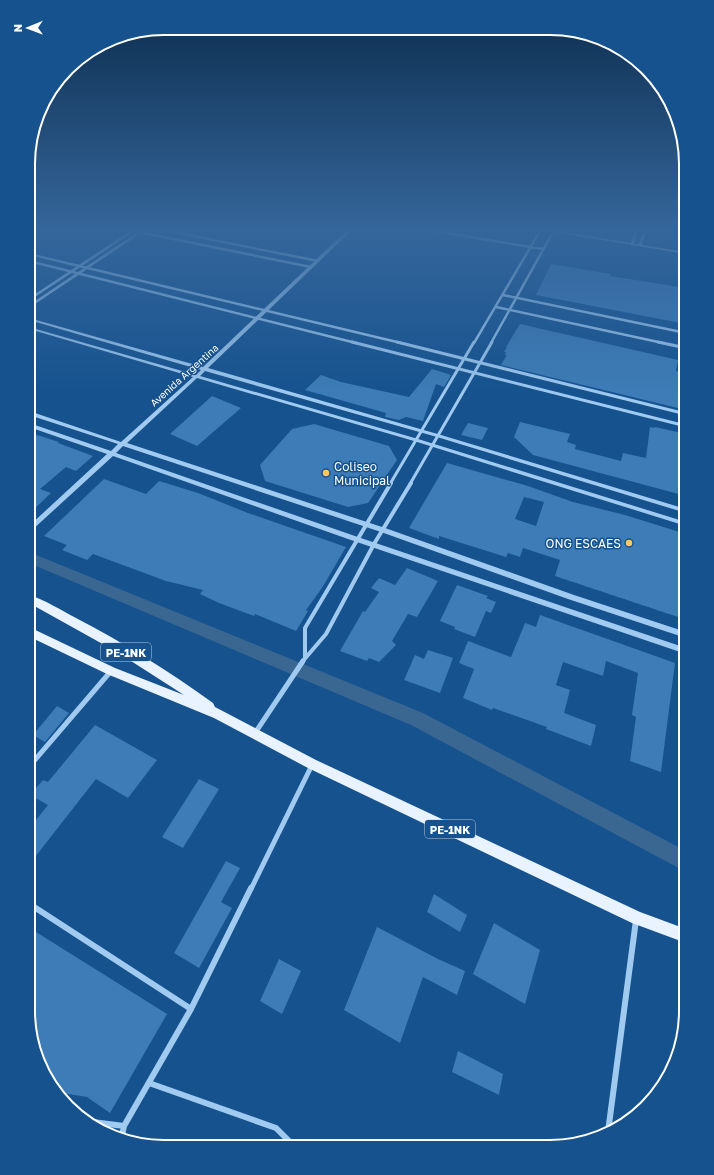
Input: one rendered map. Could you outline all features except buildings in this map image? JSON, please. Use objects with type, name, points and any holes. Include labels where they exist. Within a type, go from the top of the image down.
[{"type":"main road","name":"PE-1NK","points":[[35,602],[80,625],[176,681],[218,714]]},
{"type":"main road","name":"PE-1NK","points":[[35,634],[111,671],[218,714],[312,764],[637,918],[679,933]]},
{"type":"street","points":[[35,296],[50,286]]},
{"type":"street","points":[[35,303],[61,286]]},
{"type":"street","points":[[131,286],[679,424]]},
{"type":"street","points":[[161,286],[464,358],[679,412]]},
{"type":"street","name":"Avenida Argentina","points":[[35,524],[111,453],[204,370],[292,286]]},
{"type":"street","points":[[305,658],[306,628],[458,368],[508,286]]},
{"type":"street","points":[[255,733],[305,658],[326,634],[374,544],[439,436],[524,286]]},
{"type":"street","points":[[503,295],[679,332]]},
{"type":"street","points":[[496,307],[679,346]]},
{"type":"street","points":[[35,321],[439,436],[679,509]]},
{"type":"street","points":[[35,330],[433,445],[679,522]]},
{"type":"street","points":[[35,414],[383,530],[571,597],[679,633]]},
{"type":"street","points":[[35,427],[679,649]]},
{"type":"street","points":[[35,760],[111,671]]},
{"type":"street","points":[[123,1133],[124,1126],[191,1009],[312,764]]},
{"type":"street","points":[[35,908],[191,1009]]},
{"type":"street","points":[[609,1126],[637,918]]},
{"type":"street","points":[[149,1083],[276,1128],[288,1140]]},
{"type":"street","points":[[99,1123],[124,1126]]},
{"type":"waterway","points":[[35,560],[417,719],[679,858]]},
{"type":"place","name":"Coliseo Municipal","points":[[326,473]]},
{"type":"place","name":"ONG ESCAES","points":[[629,543]]}]
